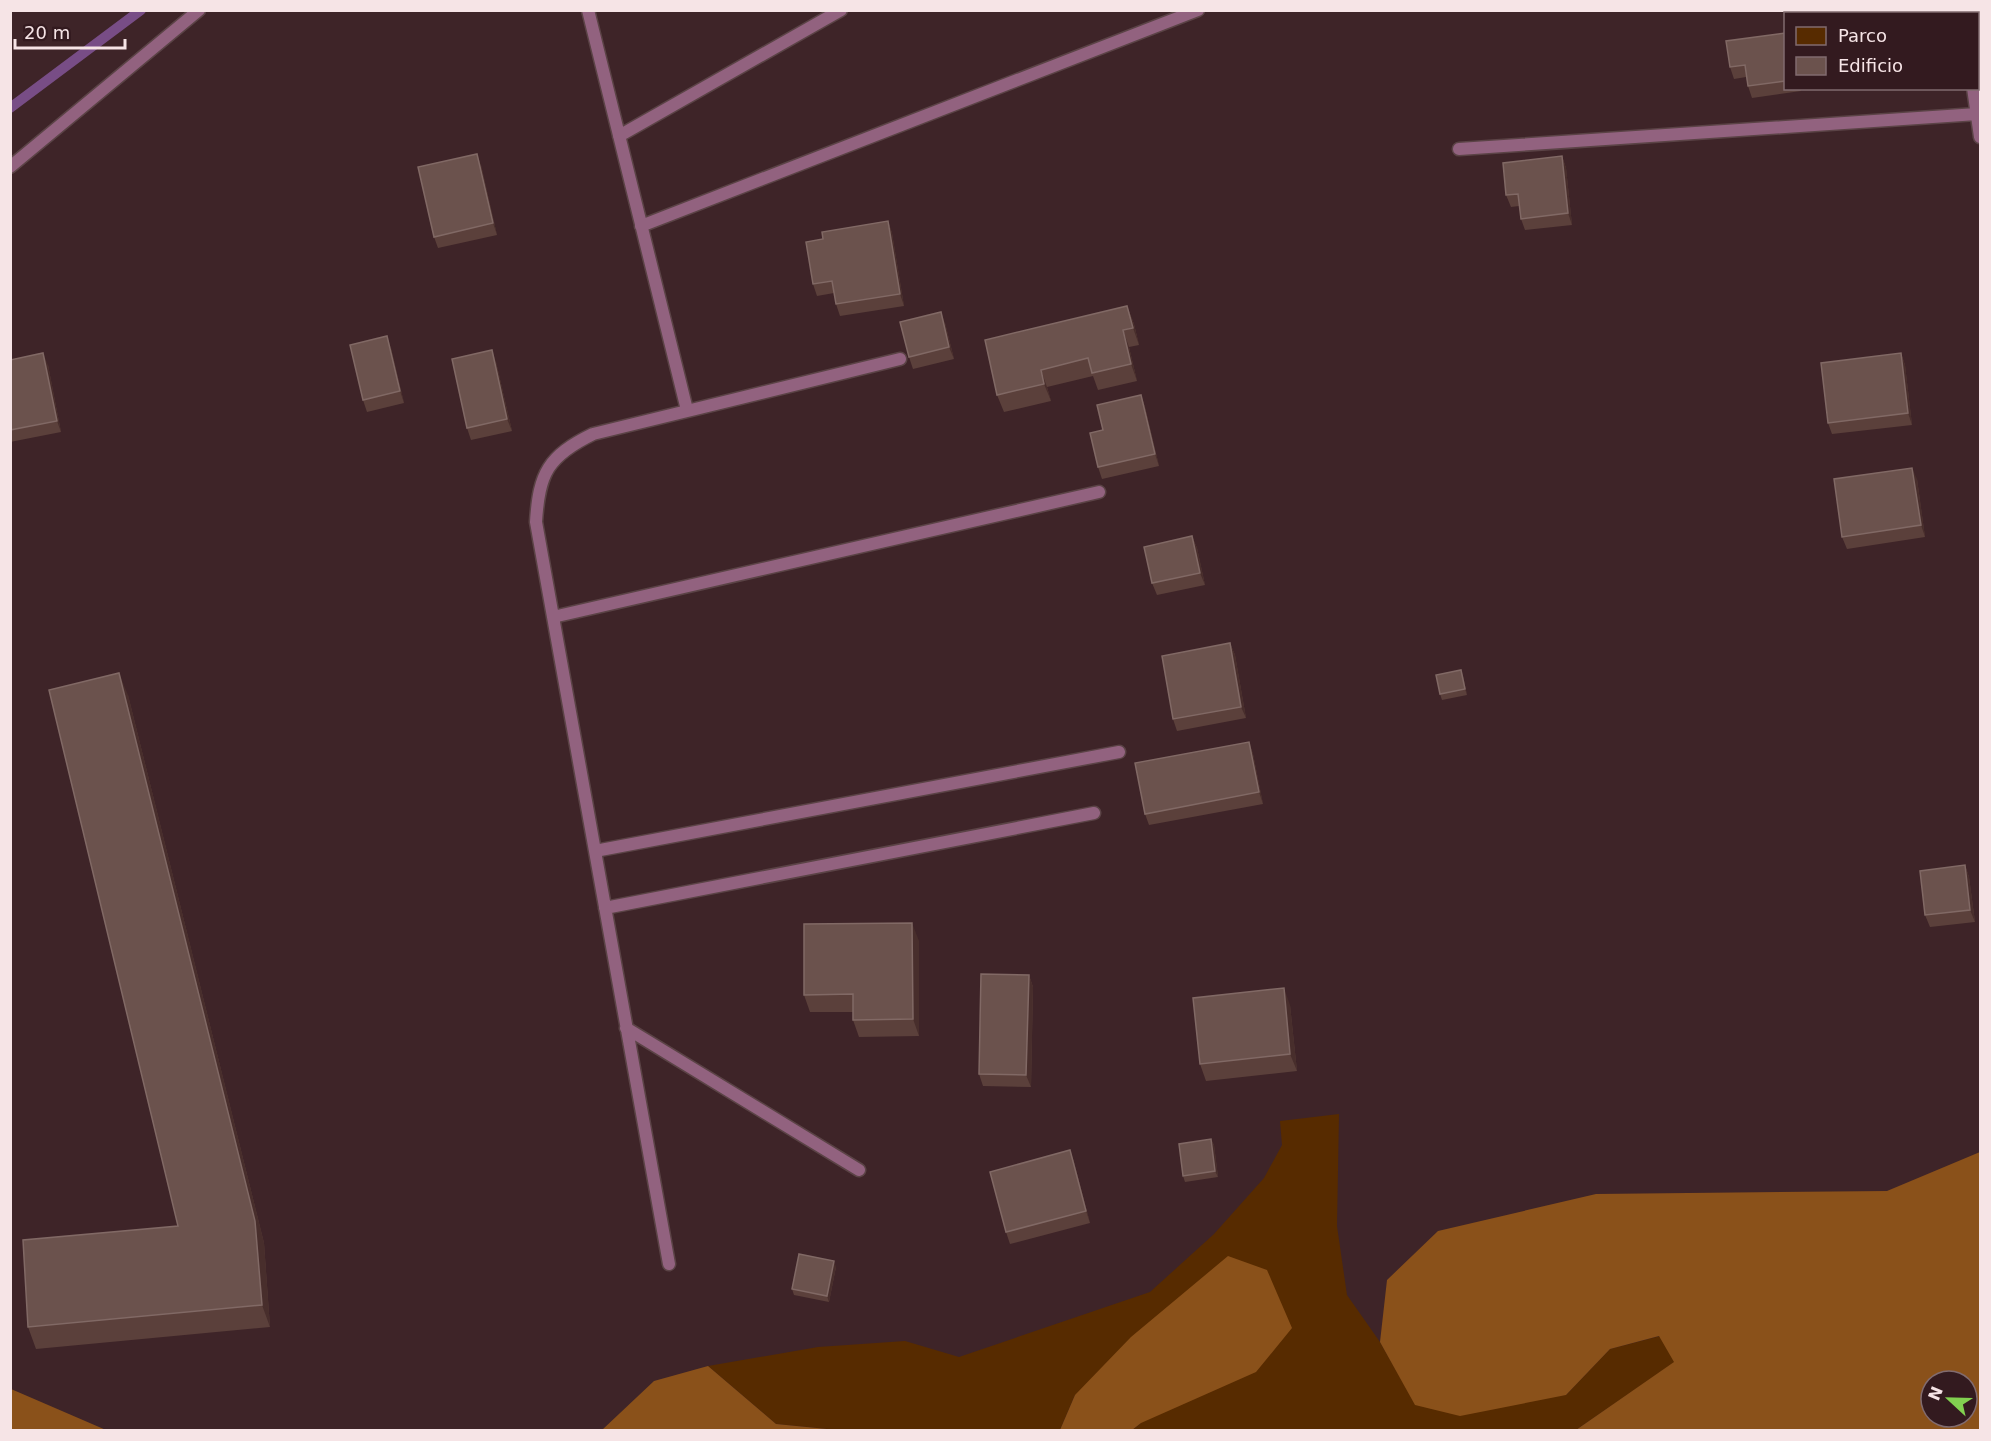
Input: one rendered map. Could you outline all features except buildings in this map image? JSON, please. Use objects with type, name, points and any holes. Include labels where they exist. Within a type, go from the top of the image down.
[{"type":"lane","points":[[10,167],[199,10]]},
{"type":"lane","points":[[588,10],[687,410]]},
{"type":"lane","points":[[619,136],[841,10]]},
{"type":"lane","points":[[641,226],[1198,10]]},
{"type":"lane","points":[[1973,90],[1980,137]]},
{"type":"lane","points":[[1459,149],[1977,114]]},
{"type":"lane","points":[[669,1264],[536,522],[541,481],[548,465],[574,444],[593,435],[900,359]]},
{"type":"lane","points":[[553,617],[1099,492]]},
{"type":"lane","points":[[595,851],[1119,752]]},
{"type":"lane","points":[[605,908],[1094,813]]},
{"type":"lane","points":[[626,1028],[859,1170]]},
{"type":"green space","points":[[1339,1114],[1337,1226],[1347,1295],[1380,1342],[1416,1405],[1566,1395],[1610,1349],[1660,1336],[1675,1362],[1576,1430],[1132,1430],[1141,1423],[1075,1395],[1060,1430],[837,1430],[776,1424],[708,1366],[818,1347],[905,1341],[959,1357],[1150,1292],[1214,1234],[1264,1178],[1282,1145],[1280,1121]]},
{"type":"shaded area","points":[[1980,1152],[1980,1430],[1576,1430],[1674,1362],[1659,1336],[1610,1349],[1566,1395],[1460,1416],[1415,1405],[1380,1342],[1387,1280],[1438,1231],[1596,1194],[1887,1191]]},
{"type":"shaded area","points":[[1228,1256],[1267,1270],[1292,1328],[1256,1372],[1141,1423],[1132,1430],[1060,1430],[1075,1395],[1131,1337]]},
{"type":"shaded area","points":[[708,1366],[776,1424],[837,1430],[602,1430],[654,1381]]},
{"type":"shaded area","points":[[11,1389],[106,1430],[11,1430]]},
{"type":"waterway","points":[[10,108],[141,10]]}]
